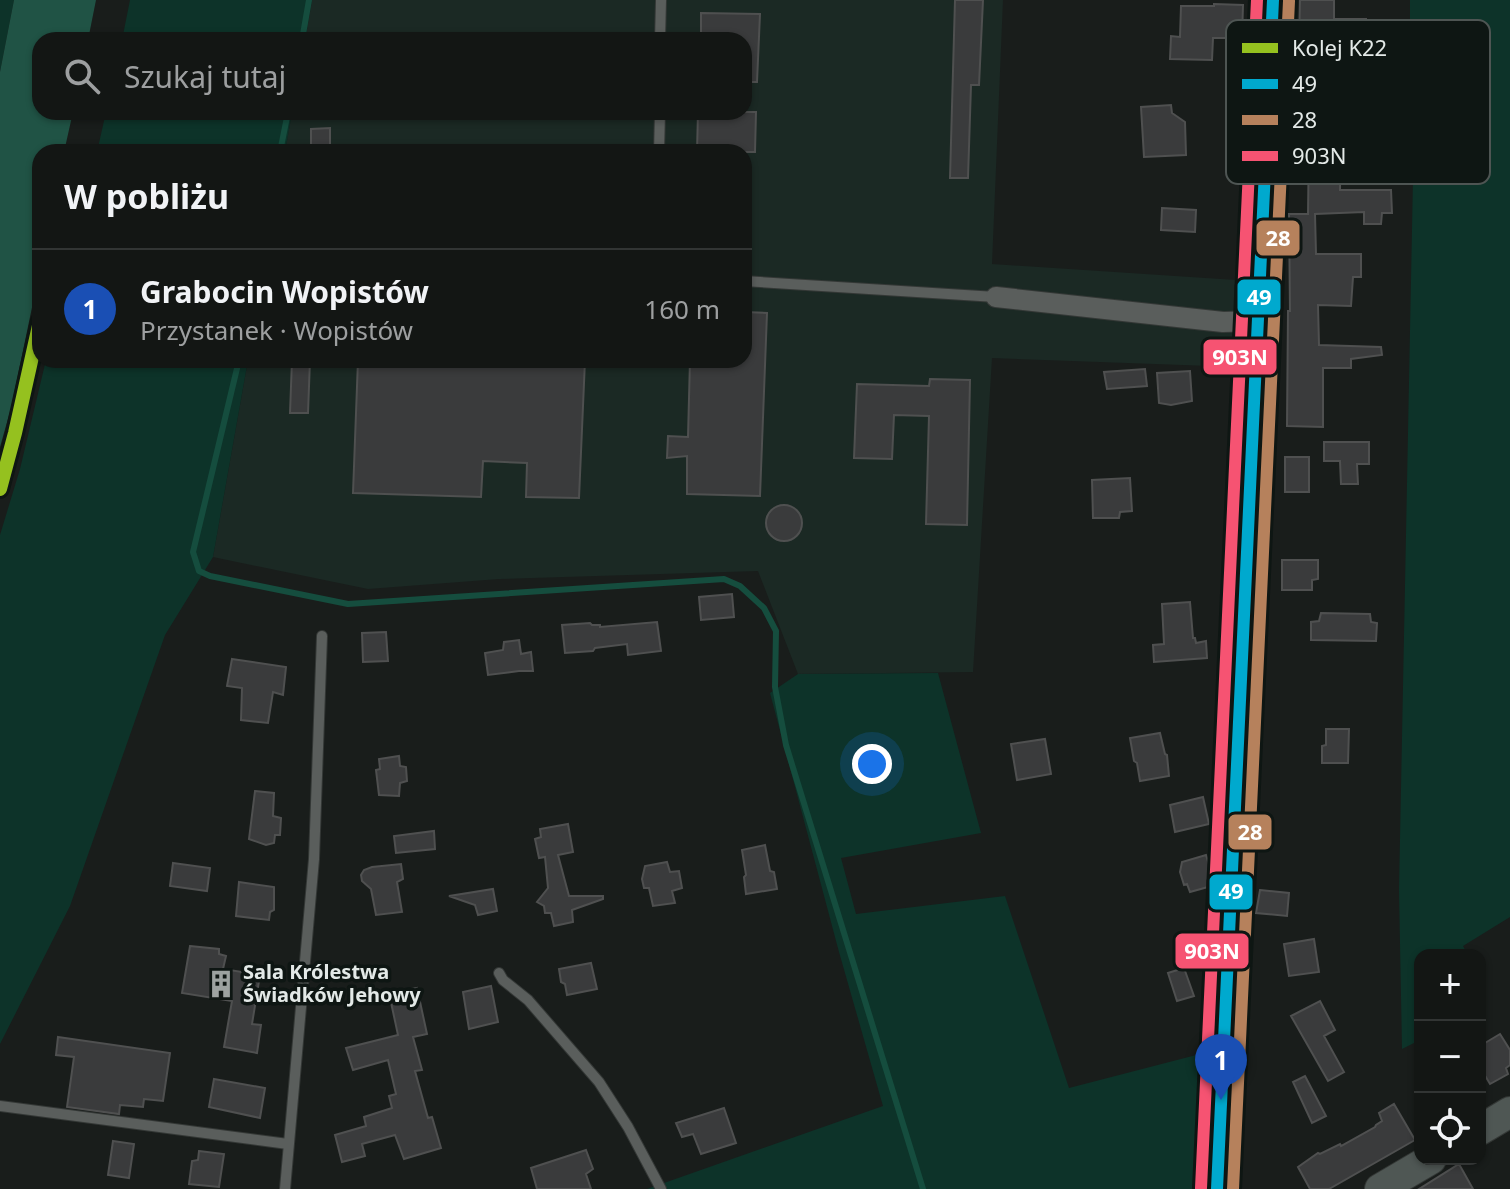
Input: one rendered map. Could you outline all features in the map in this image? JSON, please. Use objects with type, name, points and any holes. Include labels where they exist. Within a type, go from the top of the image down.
[{"type":"street","points":[[1272,20],[1273,0]]},
{"type":"street","points":[[1217,1189],[1264,184]]},
{"type":"street","points":[[996,297],[1223,322],[1257,321]]},
{"type":"street","points":[[1486,1126],[1510,1112]]},
{"type":"street","points":[[1380,1189],[1421,1165]]},
{"type":"lane","points":[[660,32],[661,0]]},
{"type":"lane","points":[[659,144],[660,120]]},
{"type":"lane","points":[[752,282],[996,297]]},
{"type":"lane","points":[[285,1189],[314,859],[322,636]]},
{"type":"lane","points":[[499,973],[528,1000],[599,1082],[628,1127],[661,1189]]},
{"type":"lane","points":[[0,1106],[288,1144]]},
{"type":"shaded area","points":[[312,0],[1003,0],[992,264],[1236,280],[1238,367],[992,358],[973,672],[798,674],[758,571],[499,579],[368,589],[213,557],[247,368],[752,368],[752,144],[286,144],[291,120],[752,120],[752,32],[306,32]]},
{"type":"green space","points":[[0,0],[14,0],[0,72]]},
{"type":"green space","points":[[14,0],[96,0],[90,32],[32,32],[32,120],[71,120],[66,144],[32,144],[32,307],[0,447],[0,72]]},
{"type":"green space","points":[[130,0],[312,0],[306,32],[124,32]]},
{"type":"green space","points":[[1410,0],[1510,0],[1510,917],[1463,946],[1465,949],[1414,949],[1414,1043],[1402,1049],[1399,890],[1413,184],[1490,184],[1490,20],[1410,20]]},
{"type":"green space","points":[[104,120],[291,120],[286,144],[99,144]]},
{"type":"green space","points":[[44,368],[247,368],[213,557],[165,635],[70,906],[0,1044],[0,535],[20,469]]},
{"type":"green space","points":[[938,673],[981,833],[841,858],[856,914],[1005,896],[1069,1088],[1231,1046],[1226,1189],[647,1189],[883,1106],[770,693],[798,674]]},
{"type":"building","points":[[955,0],[983,0],[979,85],[971,85],[968,178],[950,178]]},
{"type":"building","points":[[1300,0],[1334,0],[1334,19],[1366,20],[1300,20]]},
{"type":"building","points":[[1243,5],[1243,20],[1226,20],[1226,38],[1213,38],[1212,60],[1170,59],[1171,36],[1180,37],[1181,6]]},
{"type":"building","points":[[701,13],[760,14],[757,82],[752,82],[752,32],[701,32]]},
{"type":"building","points":[[1171,105],[1172,113],[1185,122],[1186,155],[1144,157],[1141,107]]},
{"type":"building","points":[[752,112],[756,112],[755,152],[752,152],[752,144],[697,144],[698,120],[752,120]]},
{"type":"building","points":[[330,128],[330,144],[311,144],[311,129]]},
{"type":"building","points":[[1308,184],[1340,184],[1340,190],[1391,190],[1392,213],[1382,213],[1381,224],[1364,224],[1364,212],[1315,214],[1316,254],[1361,254],[1361,277],[1353,277],[1351,306],[1318,305],[1319,345],[1381,347],[1382,355],[1351,359],[1351,368],[1323,368],[1323,427],[1287,426],[1289,214],[1308,214]]},
{"type":"building","points":[[1162,208],[1196,210],[1195,232],[1161,230]]},
{"type":"building","points":[[752,312],[767,313],[760,496],[687,494],[687,456],[667,458],[668,436],[688,437],[690,368],[752,368]]},
{"type":"building","points":[[292,368],[310,368],[308,413],[290,413]]},
{"type":"building","points":[[358,368],[585,368],[579,498],[526,497],[527,463],[483,461],[481,497],[353,493]]},
{"type":"building","points":[[1145,369],[1147,386],[1107,389],[1104,372]]},
{"type":"building","points":[[1190,371],[1192,401],[1171,405],[1159,403],[1157,373]]},
{"type":"building","points":[[930,379],[970,380],[967,525],[926,524],[929,416],[894,415],[892,459],[854,458],[857,384],[929,386]]},
{"type":"building","points":[[1324,442],[1369,442],[1369,464],[1357,464],[1358,484],[1341,484],[1340,461],[1324,461]]},
{"type":"building","points":[[1285,457],[1309,457],[1309,492],[1285,492]]},
{"type":"building","points":[[1130,478],[1132,511],[1120,512],[1119,518],[1093,518],[1092,480]]},
{"type":"building","points":[[784,505],[797,510],[802,523],[797,536],[784,541],[771,536],[766,523],[771,510]]},
{"type":"building","points":[[1282,560],[1318,560],[1318,579],[1312,580],[1312,590],[1282,590]]},
{"type":"building","points":[[732,594],[734,617],[701,620],[699,597]]},
{"type":"building","points":[[1190,602],[1193,638],[1196,643],[1206,641],[1207,658],[1154,662],[1153,645],[1164,644],[1162,604]]},
{"type":"building","points":[[1321,613],[1370,614],[1371,622],[1377,623],[1376,641],[1311,640],[1311,622],[1319,621]]},
{"type":"building","points":[[657,622],[661,651],[628,655],[627,644],[565,653],[562,625],[590,623],[600,627]]},
{"type":"building","points":[[386,632],[388,661],[363,662],[362,633]]},
{"type":"building","points":[[519,640],[521,654],[531,652],[533,671],[488,675],[485,653],[503,650],[504,642]]},
{"type":"building","points":[[232,659],[286,667],[283,695],[273,692],[268,723],[241,720],[242,688],[227,686]]},
{"type":"building","points":[[1326,729],[1349,729],[1348,763],[1322,763]]},
{"type":"building","points":[[1160,733],[1169,776],[1140,781],[1130,738]]},
{"type":"building","points":[[1045,739],[1051,774],[1017,780],[1011,744]]},
{"type":"building","points":[[399,756],[400,766],[406,767],[407,781],[400,783],[399,796],[379,795],[376,770],[380,769],[379,759]]},
{"type":"building","points":[[255,791],[274,793],[273,816],[281,818],[280,835],[275,835],[274,843],[266,845],[249,839]]},
{"type":"building","points":[[1203,797],[1209,824],[1175,832],[1170,805]]},
{"type":"building","points":[[568,824],[573,852],[558,855],[569,896],[603,896],[603,899],[572,910],[573,922],[554,926],[551,913],[545,913],[544,906],[537,902],[548,888],[545,857],[539,858],[535,839],[541,837],[540,829]]},
{"type":"building","points":[[434,831],[435,849],[396,853],[394,836]]},
{"type":"building","points":[[765,845],[777,889],[746,894],[742,850]]},
{"type":"building","points":[[1206,855],[1215,885],[1190,892],[1180,872],[1182,862]]},
{"type":"building","points":[[667,862],[670,872],[679,871],[682,888],[672,891],[675,903],[653,906],[649,888],[644,888],[642,879],[645,866]]},
{"type":"building","points":[[173,863],[210,868],[207,891],[170,886]]},
{"type":"building","points":[[401,864],[403,879],[397,882],[402,912],[376,915],[371,889],[362,881],[361,875],[372,867]]},
{"type":"building","points":[[239,882],[274,887],[274,910],[270,912],[269,920],[236,916]]},
{"type":"building","points":[[493,889],[497,911],[478,915],[475,905],[449,896]]},
{"type":"building","points":[[1260,890],[1289,893],[1287,916],[1256,913]]},
{"type":"building","points":[[1314,939],[1319,972],[1289,976],[1284,944]]},
{"type":"building","name":"Sala Królestwa Świadków Jehowy","points":[[190,946],[219,949],[219,954],[226,956],[223,969],[260,975],[252,1024],[261,1025],[257,1053],[224,1047],[232,1001],[182,993]]},
{"type":"building","points":[[591,963],[597,989],[567,995],[559,969]]},
{"type":"building","points":[[1184,968],[1194,996],[1177,1001],[1168,973]]},
{"type":"building","points":[[491,986],[498,1022],[469,1029],[463,992]]},
{"type":"building","points":[[417,988],[427,1034],[413,1037],[422,1070],[415,1071],[428,1118],[432,1117],[441,1148],[404,1159],[395,1135],[362,1144],[365,1156],[342,1162],[335,1135],[366,1126],[364,1117],[392,1108],[389,1096],[396,1094],[388,1060],[353,1070],[346,1048],[398,1035],[389,993]]},
{"type":"building","points":[[1320,1001],[1335,1030],[1324,1036],[1344,1072],[1328,1081],[1291,1016]]},
{"type":"building","points":[[1500,1034],[1510,1050],[1510,1065],[1506,1068],[1508,1074],[1490,1084],[1486,1077],[1486,1042]]},
{"type":"building","points":[[58,1037],[170,1053],[163,1101],[144,1099],[143,1107],[120,1105],[119,1114],[67,1107],[74,1057],[56,1055]]},
{"type":"building","points":[[1305,1076],[1326,1116],[1312,1123],[1293,1082]]},
{"type":"building","points":[[214,1079],[265,1088],[260,1118],[209,1107]]},
{"type":"building","points":[[1394,1104],[1414,1141],[1329,1189],[1310,1189],[1298,1167],[1318,1153],[1341,1146],[1375,1127],[1382,1121],[1379,1113]]},
{"type":"building","points":[[724,1108],[736,1143],[701,1154],[693,1134],[682,1137],[676,1123]]},
{"type":"building","points":[[113,1141],[134,1144],[129,1178],[108,1175]]},
{"type":"building","points":[[586,1150],[593,1169],[586,1174],[591,1189],[537,1189],[531,1168]]},
{"type":"building","points":[[199,1151],[224,1154],[219,1187],[189,1184],[192,1161],[198,1160]]},
{"type":"building","points":[[1460,1165],[1473,1189],[1419,1189]]},
{"type":"waterway","points":[[303,32],[309,0]]},
{"type":"waterway","points":[[282,144],[286,120]]},
{"type":"waterway","points":[[237,368],[193,552],[199,571],[210,576],[348,604],[724,579],[740,586],[764,608],[776,631],[775,687],[786,745],[923,1189]]},
{"type":"rail line","name":"K22","points":[[0,489],[32,357]]},
{"type":"transit line","name":"903N","points":[[1256,20],[1257,0]]},
{"type":"transit line","name":"49","points":[[1272,20],[1273,0]]},
{"type":"transit line","name":"28","points":[[1288,20],[1289,1]]},
{"type":"transit line","name":"903N","points":[[1201,1188],[1248,184]]},
{"type":"transit line","name":"49","points":[[1217,1189],[1264,184]]},
{"type":"transit line","name":"28","points":[[1233,1189],[1280,184]]},
{"type":"place","name":"Sala Królestwa Świadków Jehowy","points":[[221,984]]},
{"type":"place","name":"Grabocin Wopistów","points":[[1221,1100]]}]
